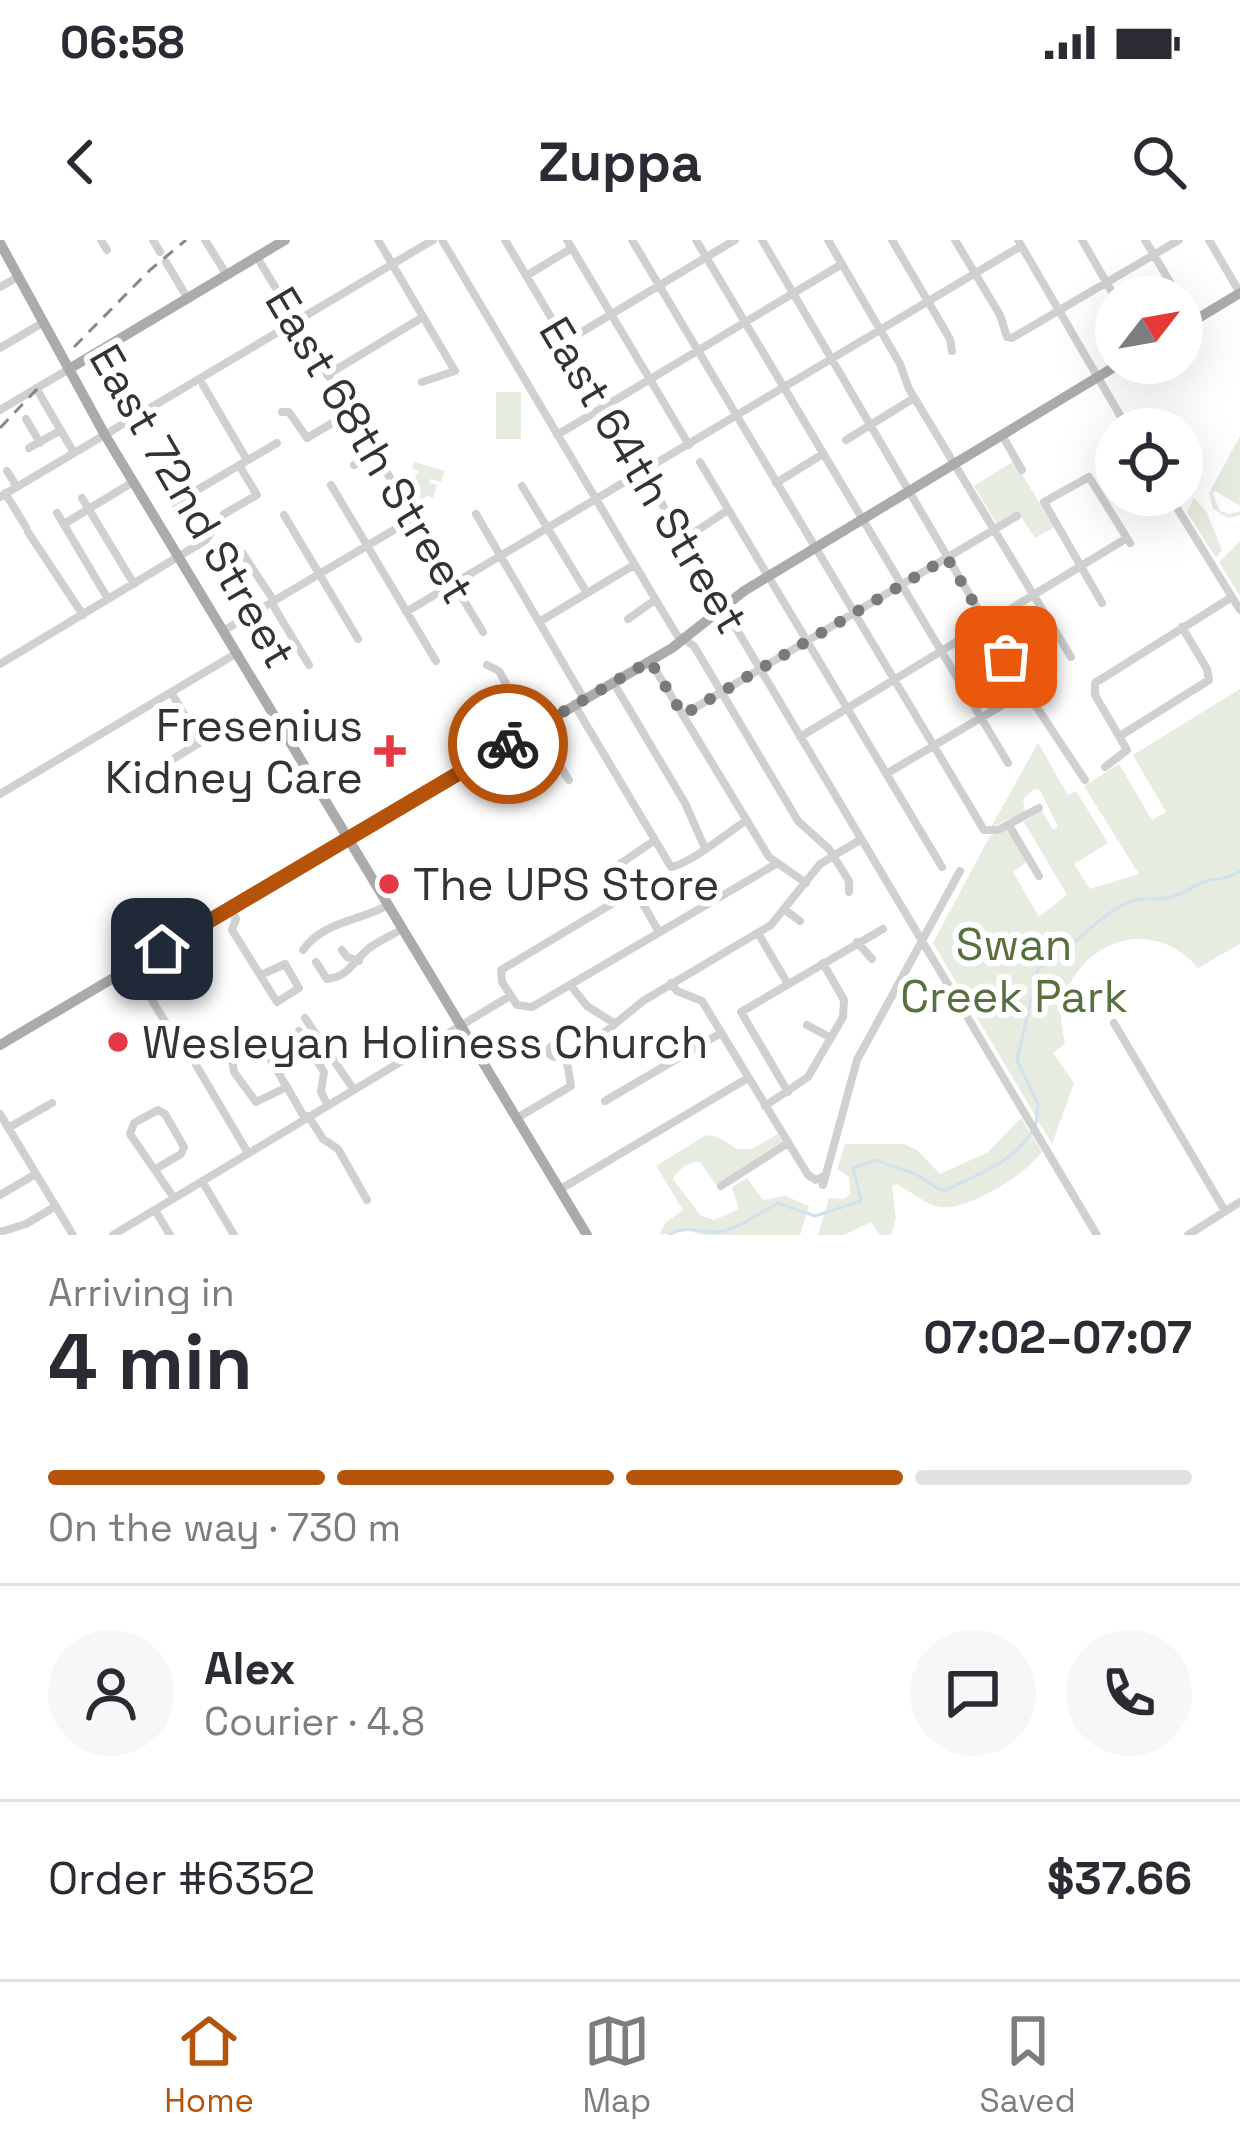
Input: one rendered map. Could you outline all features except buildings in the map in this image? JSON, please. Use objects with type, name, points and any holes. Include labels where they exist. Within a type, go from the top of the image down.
[{"type":"main road","points":[[69,368],[285,240]]},
{"type":"main road","name":"East 72nd Street","points":[[1,244],[105,435],[587,1235]]},
{"type":"main road","points":[[1203,315],[1240,293]]},
{"type":"main road","points":[[0,1045],[685,640],[768,576],[1095,378]]},
{"type":"street","points":[[1,244],[10,240]]},
{"type":"street","points":[[101,240],[107,250]]},
{"type":"street","points":[[153,240],[188,298]]},
{"type":"street","points":[[206,240],[226,275]]},
{"type":"street","name":"East 68th Street","points":[[257,240],[326,375],[483,632]]},
{"type":"street","points":[[378,240],[455,370],[422,382]]},
{"type":"street","points":[[83,615],[3,495],[438,240],[655,600],[694,646],[798,821],[834,856],[849,881],[849,892]]},
{"type":"street","name":"East 64th Street","points":[[505,240],[1097,1235]]},
{"type":"street","points":[[632,240],[984,830],[1009,825],[1039,808]]},
{"type":"street","points":[[695,240],[1009,763]]},
{"type":"street","points":[[565,342],[735,240]]},
{"type":"street","points":[[762,240],[1026,691],[1085,780]]},
{"type":"street","points":[[828,240],[914,398],[1071,657]]},
{"type":"street","points":[[892,240],[950,339],[952,351]]},
{"type":"street","points":[[955,240],[1003,320],[1007,337],[1013,338],[1095,290]]},
{"type":"street","points":[[1082,240],[1103,276]]},
{"type":"street","points":[[1145,240],[1167,276]]},
{"type":"street","points":[[1119,276],[1179,240]]},
{"type":"street","points":[[1210,240],[1240,293]]},
{"type":"street","points":[[406,612],[881,331],[1020,243],[1095,374]]},
{"type":"street","points":[[526,276],[570,244],[689,445]]},
{"type":"street","points":[[557,435],[842,264]]},
{"type":"street","points":[[0,287],[20,276]]},
{"type":"street","points":[[326,375],[423,317]]},
{"type":"street","points":[[0,348],[45,322]]},
{"type":"street","points":[[0,410],[69,368]]},
{"type":"street","points":[[0,664],[200,544],[224,514],[256,495],[202,386]]},
{"type":"street","points":[[36,388],[74,453]]},
{"type":"street","points":[[846,440],[914,398]]},
{"type":"street","points":[[282,412],[289,412],[307,438],[349,413]]},
{"type":"street","points":[[26,419],[40,442]]},
{"type":"street","points":[[29,448],[61,430]]},
{"type":"street","points":[[1002,435],[1022,470]]},
{"type":"street","points":[[200,544],[175,503],[277,443]]},
{"type":"street","points":[[354,465],[373,453]]},
{"type":"street","points":[[776,483],[824,454]]},
{"type":"street","points":[[700,463],[941,867]]},
{"type":"street","points":[[7,471],[17,487]]},
{"type":"street","points":[[800,737],[1080,567],[1128,540],[1088,476],[1044,502],[1080,567],[1102,603]]},
{"type":"street","points":[[64,524],[134,482]]},
{"type":"street","points":[[331,485],[436,661]]},
{"type":"street","points":[[522,486],[587,593]]},
{"type":"street","points":[[82,498],[134,584]]},
{"type":"street","points":[[682,540],[728,510]]},
{"type":"street","points":[[57,513],[108,600]]},
{"type":"street","points":[[476,514],[671,867],[747,820]]},
{"type":"street","points":[[284,515],[358,639]]},
{"type":"street","points":[[683,715],[1017,515]]},
{"type":"street","points":[[1182,516],[1240,610]]},
{"type":"street","points":[[224,631],[414,518]]},
{"type":"street","points":[[243,554],[309,664]]},
{"type":"street","points":[[538,622],[634,566]]},
{"type":"street","points":[[1105,767],[1126,752],[1093,686],[1232,596]]},
{"type":"street","points":[[628,619],[655,600]]},
{"type":"street","points":[[1120,736],[1208,680],[1208,669],[1182,627]]},
{"type":"street","points":[[0,794],[237,653]]},
{"type":"street","points":[[650,661],[776,864],[806,883]]},
{"type":"street","points":[[487,665],[499,671],[569,780]]},
{"type":"street","points":[[613,682],[685,803],[704,846]]},
{"type":"street","points":[[886,774],[1026,691]]},
{"type":"street","points":[[171,692],[200,742]]},
{"type":"street","points":[[173,786],[164,765],[217,732]]},
{"type":"street","points":[[1009,825],[1039,876]]},
{"type":"street","points":[[655,839],[620,862],[659,932]]},
{"type":"street","points":[[516,1118],[572,1084],[565,1058],[671,983],[758,933],[834,856],[860,839]]},
{"type":"street","points":[[634,890],[500,970],[517,1005],[528,1009],[776,864]]},
{"type":"street","points":[[671,983],[682,994],[702,1001],[811,1178],[824,1180],[857,1060],[960,871]]},
{"type":"street","points":[[303,950],[355,914],[371,915],[388,905]]},
{"type":"street","points":[[230,908],[236,919],[232,928],[277,1002],[298,989],[285,964],[261,975]]},
{"type":"street","points":[[785,910],[800,921]]},
{"type":"street","points":[[316,962],[330,980],[402,928]]},
{"type":"street","points":[[788,1092],[741,1012],[883,929]]},
{"type":"street","points":[[758,933],[788,984]]},
{"type":"street","points":[[857,942],[872,959]]},
{"type":"street","points":[[342,950],[359,961]]},
{"type":"street","points":[[765,1106],[808,1077],[845,1008],[823,963]]},
{"type":"street","points":[[132,967],[170,1030],[178,1034]]},
{"type":"street","points":[[570,986],[587,1006],[614,1024]]},
{"type":"street","points":[[116,1234],[510,995]]},
{"type":"street","points":[[305,1018],[354,1090]]},
{"type":"street","points":[[1114,1023],[1225,1211]]},
{"type":"street","points":[[807,1025],[830,1037]]},
{"type":"street","points":[[299,1031],[324,1072],[321,1092],[328,1106]]},
{"type":"street","points":[[605,1101],[722,1034]]},
{"type":"street","points":[[286,1087],[256,1102],[234,1072],[232,1059],[258,1045],[286,1087],[303,1115],[338,1149],[367,1200]]},
{"type":"street","points":[[196,1065],[248,1153]]},
{"type":"street","points":[[559,1190],[748,1078]]},
{"type":"street","points":[[8,1128],[52,1103]]},
{"type":"street","points":[[157,1168],[183,1150],[161,1111],[134,1123],[130,1132],[174,1198]]},
{"type":"street","points":[[0,1114],[73,1235]]},
{"type":"street","points":[[722,1186],[788,1144]]},
{"type":"street","points":[[0,1195],[36,1174]]},
{"type":"street","points":[[202,1181],[234,1235]]},
{"type":"street","points":[[1188,1235],[1240,1202]]},
{"type":"street","points":[[0,1232],[26,1224],[56,1206]]},
{"type":"street","points":[[155,1210],[170,1235]]},
{"type":"green space","points":[[496,392],[521,392],[521,439],[496,439]]},
{"type":"green space","points":[[1240,436],[1240,506],[1213,494],[1220,511],[1240,511],[1228,518],[1213,509],[1209,493]]},
{"type":"green space","points":[[1014,461],[1054,527],[1035,538],[1018,512],[997,524],[974,486]]},
{"type":"green space","points":[[414,462],[445,471],[441,482],[430,479],[437,485],[433,498],[412,497],[413,490],[408,488],[419,471],[412,468]]},
{"type":"green space","points":[[1203,508],[1222,550],[1216,558],[1190,516],[1203,516]]},
{"type":"green space","points":[[1240,541],[1240,596],[1219,562]]},
{"type":"green space","name":"Swan Creek Park","points":[[1240,689],[1240,944],[1198,968],[1180,951],[1139,939],[1119,942],[1083,965],[1062,1006],[1065,1044],[1053,1053],[1074,1083],[1052,1144],[933,943],[990,836],[1007,829],[1027,862],[1013,872],[1039,917],[1067,895],[1024,822],[1042,811],[1053,830],[1058,827],[1040,790],[1034,789],[1023,799],[1025,812],[991,827],[1038,743],[1068,795],[1076,791],[1108,843],[1074,864],[1090,889],[1139,874],[1084,786],[1119,764],[1152,820],[1166,812],[1133,755]]},
{"type":"green space","points":[[1021,1118],[1042,1152],[996,1189],[966,1203],[940,1207],[897,1184],[892,1187],[896,1218],[891,1235],[880,1235],[871,1222],[844,1235],[818,1235],[829,1198],[844,1199],[850,1194],[849,1177],[837,1169],[845,1144],[904,1144],[917,1150],[940,1174],[988,1152]]},
{"type":"green space","points":[[778,1134],[783,1143],[716,1185],[700,1162],[684,1166],[673,1179],[700,1215],[714,1220],[739,1209],[732,1187],[747,1178],[763,1200],[785,1196],[809,1206],[800,1235],[689,1231],[659,1235],[665,1223],[683,1210],[656,1166],[706,1135],[737,1149],[752,1149]]},
{"type":"waterway","points":[[1036,1124],[1038,1104],[1017,1060],[1038,969],[1131,901],[1169,898],[1240,871]]},
{"type":"waterway","points":[[669,1235],[687,1229],[724,1231],[778,1203],[815,1216],[861,1201],[853,1168],[877,1160],[944,1191],[1003,1161],[1031,1133]]},
{"type":"railway","points":[[74,347],[186,240]]},
{"type":"railway","points":[[0,428],[38,388]]},
{"type":"way so far","points":[[508,744],[650,661],[683,715],[947,558],[1006,657]]},
{"type":"place","name":"Fresenius Kidney Care","points":[[390,751]]},
{"type":"place","name":"The UPS Store","points":[[389,884]]},
{"type":"place","name":"Wesleyan Holiness Church","points":[[118,1042]]},
{"type":"route","points":[[162,949],[508,744]]}]
